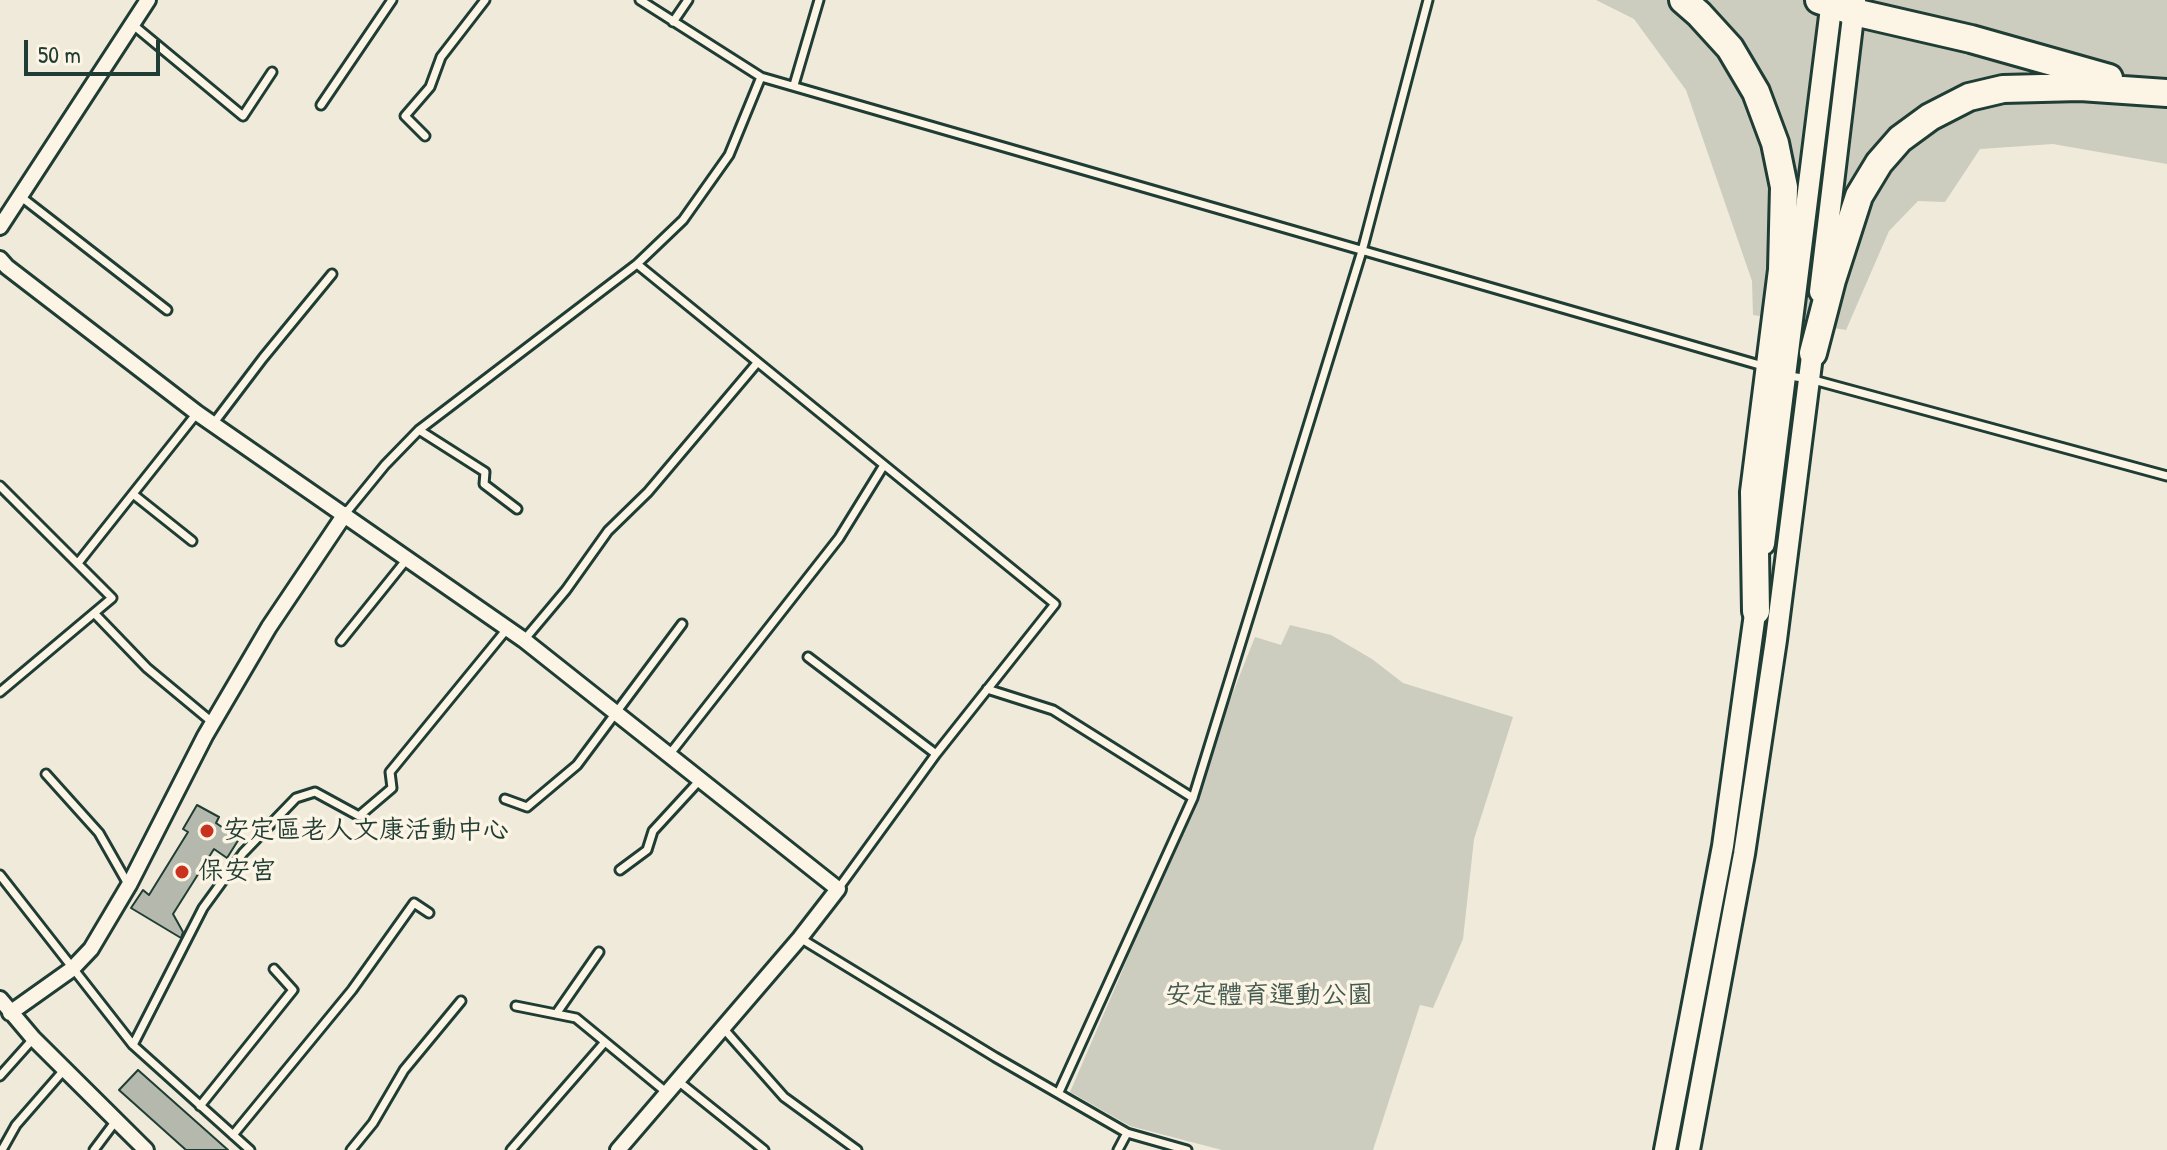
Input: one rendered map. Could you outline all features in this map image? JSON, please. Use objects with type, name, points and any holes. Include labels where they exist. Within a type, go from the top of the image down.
[{"type":"highway","points":[[1683,0],[1730,48],[1756,92],[1775,143],[1784,187],[1777,372],[1754,492],[1756,611]]},
{"type":"highway","points":[[1838,3],[2163,92]]},
{"type":"highway","points":[[1813,353],[1859,196],[1879,163],[1900,139],[1930,117],[1969,97],[2003,89],[2080,87],[2163,92]]},
{"type":"main road","points":[[1777,372],[1838,3]]},
{"type":"main road","points":[[1689,1150],[1744,854],[1810,379],[1838,3]]},
{"type":"main road","points":[[1665,1150],[1723,846],[1756,611]]},
{"type":"street","points":[[0,227],[148,0]]},
{"type":"street","points":[[0,259],[197,413],[524,640],[838,889],[800,938],[618,1150]]},
{"type":"street","points":[[10,1013],[72,969],[91,949],[129,885],[213,723],[269,627],[345,514]]},
{"type":"street","points":[[0,999],[33,1038],[146,1150]]},
{"type":"lane","points":[[321,105],[392,0]]},
{"type":"lane","points":[[425,136],[405,116],[430,87],[441,57],[485,0]]},
{"type":"lane","points":[[640,0],[761,77],[1777,372],[2167,476]]},
{"type":"lane","points":[[673,22],[688,0]]},
{"type":"lane","points":[[794,85],[819,0]]},
{"type":"lane","points":[[1059,1092],[1193,798],[1362,251],[1428,0]]},
{"type":"lane","points":[[132,24],[243,116],[272,72]]},
{"type":"lane","points":[[345,514],[419,430],[500,365],[637,264],[683,220],[729,155],[761,77]]},
{"type":"lane","points":[[20,196],[167,310]]},
{"type":"lane","points":[[637,264],[1055,604],[936,754],[838,889]]},
{"type":"lane","points":[[213,424],[332,274]]},
{"type":"lane","points":[[524,640],[566,590],[608,531],[648,492],[757,363]]},
{"type":"lane","points":[[78,563],[197,413]]},
{"type":"lane","points":[[419,430],[485,472],[484,484],[517,509]]},
{"type":"lane","points":[[668,757],[839,538],[884,465]]},
{"type":"lane","points":[[0,486],[112,598],[0,692]]},
{"type":"lane","points":[[133,494],[192,541]]},
{"type":"lane","points":[[341,641],[407,559]]},
{"type":"lane","points":[[94,613],[147,668],[213,723]]},
{"type":"lane","points":[[505,799],[527,807],[577,765],[613,712],[682,624]]},
{"type":"lane","points":[[133,1045],[203,908],[243,853],[296,798],[315,792],[359,816],[392,788],[390,772],[507,629]]},
{"type":"lane","points":[[808,657],[936,754]]},
{"type":"lane","points":[[987,689],[1053,710],[1193,798]]},
{"type":"lane","points":[[46,774],[99,833],[129,885]]},
{"type":"lane","points":[[620,870],[647,850],[653,831],[699,781]]},
{"type":"lane","points":[[0,875],[133,1045],[250,1150]]},
{"type":"lane","points":[[233,1135],[352,990],[414,903],[429,913]]},
{"type":"lane","points":[[800,938],[1127,1133],[1187,1150]]},
{"type":"lane","points":[[556,1014],[599,952]]},
{"type":"lane","points":[[200,1106],[293,990],[274,969]]},
{"type":"lane","points":[[351,1150],[373,1123],[404,1070],[461,1001]]},
{"type":"lane","points":[[516,1006],[576,1018],[666,1093]]},
{"type":"lane","points":[[722,1026],[784,1097],[857,1150]]},
{"type":"lane","points":[[0,1076],[33,1038]]},
{"type":"lane","points":[[511,1150],[605,1042]]},
{"type":"lane","points":[[2,1150],[16,1125],[64,1070]]},
{"type":"lane","points":[[676,1080],[764,1150]]},
{"type":"lane","points":[[94,1150],[115,1122]]},
{"type":"lane","points":[[1118,1150],[1127,1133]]},
{"type":"green space","points":[[1596,0],[2167,0],[2167,164],[2053,144],[1980,149],[1945,202],[1918,201],[1889,231],[1846,330],[1753,315],[1752,281],[1686,90],[1634,19]]},
{"type":"green space","name":"安定體育運動公園","points":[[1290,625],[1331,635],[1372,659],[1403,683],[1513,717],[1474,839],[1463,939],[1433,1008],[1420,1005],[1373,1150],[1222,1150],[1130,1126],[1070,1092],[1121,974],[1255,637],[1281,645]]},
{"type":"building","name":"保安宮","points":[[197,805],[219,817],[216,823],[239,839],[227,858],[214,849],[173,914],[183,932],[181,938],[131,908],[143,890],[149,895],[188,832],[183,829]]},
{"type":"building","points":[[138,1070],[228,1150],[186,1150],[119,1090]]},
{"type":"place","name":"安定區老人文康活動中心","points":[[207,831]]},
{"type":"place","name":"保安宮","points":[[182,872]]}]
